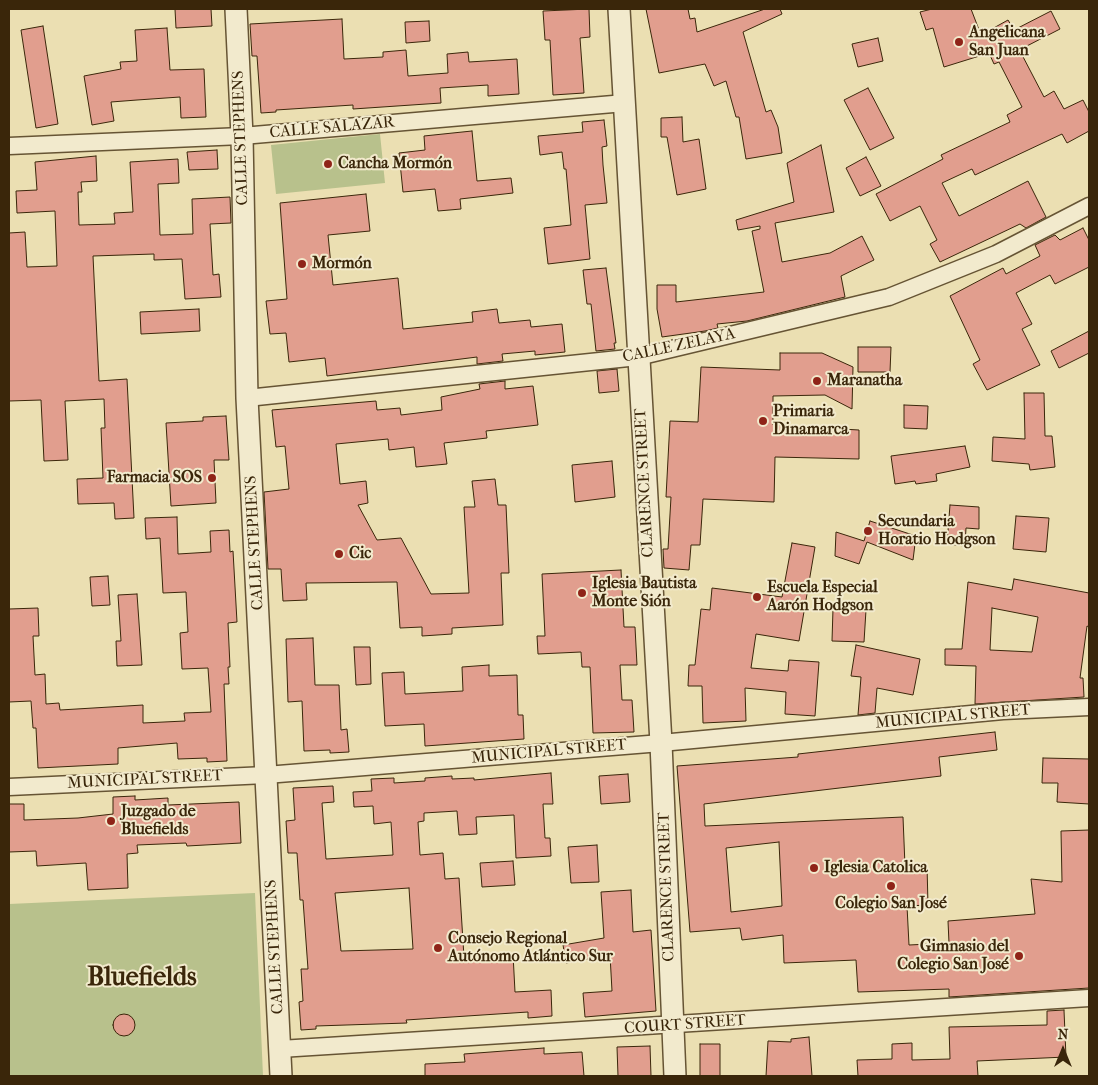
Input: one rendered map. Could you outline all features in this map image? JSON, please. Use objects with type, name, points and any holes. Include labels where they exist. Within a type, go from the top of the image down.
[{"type":"street","name":"CALLE STEPHENS","points":[[236,9],[242,136],[247,398],[281,1076]]},
{"type":"street","name":"CLARENCE STREET","points":[[619,9],[661,743],[675,1076]]},
{"type":"street","name":"CALLE SALAZAR","points":[[9,146],[242,136],[625,103]]},
{"type":"street","name":"CALLE ZELAYA","points":[[247,398],[638,357],[890,297],[996,254],[1089,206]]},
{"type":"street","name":"MUNICIPAL STREET","points":[[9,787],[266,775],[661,743],[1003,711],[1089,707]]},
{"type":"street","name":"COURT STREET","points":[[280,1049],[672,1026],[1089,998]]},
{"type":"green space","name":"Cancha Mormón","points":[[380,134],[385,183],[276,194],[271,145]]},
{"type":"green space","points":[[255,893],[263,1076],[9,1076],[9,904]]},
{"type":"building","points":[[175,9],[211,9],[212,26],[176,28]]},
{"type":"building","points":[[589,9],[590,37],[580,38],[584,93],[553,95],[550,40],[545,40],[543,11]]},
{"type":"building","points":[[646,9],[688,9],[690,19],[695,18],[697,32],[765,9],[780,9],[782,14],[743,32],[766,112],[771,110],[778,127],[782,153],[746,159],[739,117],[736,117],[726,81],[714,86],[705,64],[659,73]]},
{"type":"building","points":[[932,9],[971,9],[981,35],[1008,20],[1014,30],[1051,11],[1060,29],[1020,51],[1044,97],[1054,91],[1064,109],[1083,100],[1089,112],[1089,131],[1067,143],[1062,134],[975,175],[972,169],[942,183],[959,216],[1028,181],[1046,217],[1026,228],[1020,224],[940,262],[930,244],[937,240],[920,206],[890,221],[876,194],[943,159],[941,155],[1010,122],[1007,115],[1022,107],[999,62],[994,64],[989,53],[944,67],[933,28],[926,30],[920,12]]},
{"type":"building","points":[[342,19],[344,59],[383,57],[383,52],[406,50],[408,76],[448,73],[447,54],[468,52],[469,62],[517,59],[519,94],[488,96],[488,85],[440,88],[441,103],[353,109],[353,105],[276,110],[276,112],[261,113],[257,56],[252,56],[250,24]]},
{"type":"building","points":[[429,21],[430,41],[406,43],[405,22]]},
{"type":"building","points":[[43,26],[58,124],[36,128],[21,30]]},
{"type":"building","points":[[167,28],[170,70],[204,69],[206,117],[181,118],[180,97],[137,100],[111,102],[114,121],[92,125],[84,76],[121,69],[120,62],[137,61],[135,30]]},
{"type":"building","points":[[878,38],[883,61],[858,67],[852,44]]},
{"type":"building","points":[[868,88],[894,138],[870,150],[844,100]]},
{"type":"building","points":[[682,117],[683,142],[699,139],[706,189],[677,195],[667,137],[661,137],[661,118]]},
{"type":"building","points":[[604,120],[607,146],[602,147],[607,203],[585,205],[590,259],[548,264],[544,228],[571,225],[566,169],[564,169],[562,152],[540,155],[538,136],[583,132],[582,122]]},
{"type":"building","points":[[472,131],[477,181],[511,178],[513,193],[460,199],[461,209],[438,211],[435,189],[403,192],[399,153],[425,150],[424,136]]},
{"type":"building","points":[[821,145],[834,212],[775,223],[782,262],[830,253],[862,236],[874,260],[841,276],[845,297],[747,321],[717,324],[718,328],[705,331],[662,337],[657,309],[657,285],[676,285],[676,302],[764,292],[752,231],[760,229],[760,226],[738,230],[736,220],[794,202],[787,163]]},
{"type":"building","points":[[217,150],[218,169],[189,170],[187,152]]},
{"type":"building","points":[[96,156],[97,181],[81,182],[82,192],[78,192],[79,225],[115,224],[114,213],[133,212],[130,162],[178,159],[179,183],[158,184],[160,235],[193,234],[192,199],[230,197],[231,223],[210,224],[213,275],[219,274],[221,297],[185,299],[182,259],[154,260],[154,254],[93,256],[99,381],[127,379],[134,518],[115,519],[114,503],[78,504],[77,479],[103,478],[101,428],[105,428],[104,399],[65,401],[68,460],[44,461],[41,400],[9,401],[9,233],[25,232],[27,267],[57,266],[55,211],[17,213],[16,191],[37,190],[35,162]]},
{"type":"building","points":[[866,157],[881,186],[860,196],[846,168]]},
{"type":"building","points":[[366,194],[370,231],[328,235],[333,285],[398,278],[403,329],[473,322],[472,312],[497,309],[499,323],[530,320],[531,327],[562,324],[565,352],[535,355],[535,351],[502,354],[503,361],[477,364],[477,357],[327,376],[325,358],[289,362],[286,333],[270,334],[266,301],[287,299],[280,203]]},
{"type":"building","points":[[1083,228],[1089,240],[1089,267],[1055,284],[1050,275],[1016,293],[1032,324],[1022,329],[1040,365],[987,390],[973,364],[980,360],[950,296],[1003,268],[1006,274],[1040,256],[1035,245],[1055,235],[1060,240]]},
{"type":"building","points":[[606,268],[616,343],[614,343],[615,349],[596,351],[591,304],[587,304],[583,270]]},
{"type":"building","points":[[199,309],[200,331],[141,334],[140,312]]},
{"type":"building","points":[[1089,331],[1089,353],[1059,368],[1051,351]]},
{"type":"building","points":[[858,347],[891,347],[890,372],[858,372]]},
{"type":"building","name":"Primaria Dinamarca","points":[[780,353],[822,353],[853,367],[852,409],[825,395],[773,396],[773,425],[859,430],[859,459],[775,457],[774,502],[703,499],[700,545],[691,545],[689,570],[664,568],[663,549],[668,549],[671,497],[666,497],[670,421],[698,422],[701,367],[780,370]]},
{"type":"building","points":[[617,369],[619,391],[599,393],[597,371]]},
{"type":"building","points":[[505,381],[505,389],[533,386],[538,425],[486,431],[487,438],[444,443],[447,464],[416,467],[414,447],[389,450],[388,439],[336,444],[340,484],[366,481],[368,503],[358,505],[377,540],[401,538],[431,594],[469,593],[464,507],[475,507],[472,481],[495,479],[498,505],[506,505],[509,573],[501,573],[503,625],[452,628],[452,634],[422,636],[422,627],[400,628],[397,582],[306,583],[307,600],[283,601],[281,569],[268,569],[264,492],[289,489],[285,446],[276,447],[272,410],[376,401],[377,410],[400,408],[401,415],[442,410],[441,397],[480,389],[479,384]]},
{"type":"building","points":[[1024,393],[1044,393],[1045,436],[1052,436],[1055,467],[1030,470],[1029,464],[992,461],[993,437],[1025,439]]},
{"type":"building","points":[[904,405],[928,406],[927,429],[904,428]]},
{"type":"building","points":[[226,416],[229,460],[214,460],[216,503],[171,506],[166,423],[203,421],[203,417]]},
{"type":"building","points":[[965,446],[970,467],[936,474],[937,481],[916,484],[915,481],[895,484],[891,456]]},
{"type":"building","points":[[612,461],[615,497],[575,502],[572,465]]},
{"type":"building","points":[[950,505],[979,507],[979,529],[966,528],[965,546],[947,544]]},
{"type":"building","points":[[1016,516],[1049,518],[1046,552],[1013,549]]},
{"type":"building","points":[[177,517],[178,554],[211,552],[210,531],[229,530],[230,552],[233,551],[237,622],[228,623],[229,684],[224,684],[227,761],[207,762],[207,758],[178,759],[177,743],[118,748],[118,764],[38,768],[36,728],[33,728],[31,701],[9,702],[9,609],[38,608],[39,636],[33,636],[35,675],[45,674],[46,704],[59,703],[60,710],[143,705],[143,723],[185,721],[184,713],[211,712],[208,668],[182,669],[180,633],[188,632],[186,592],[163,593],[160,538],[146,539],[145,518]]},
{"type":"building","points":[[870,521],[916,536],[913,560],[867,542],[859,564],[835,556],[836,532],[864,541]]},
{"type":"building","points":[[792,543],[815,547],[799,641],[756,634],[751,668],[788,671],[789,660],[819,662],[815,716],[785,714],[786,692],[745,688],[746,721],[703,723],[702,686],[688,686],[689,665],[695,665],[701,609],[710,610],[712,588],[782,597]]},
{"type":"building","points":[[621,570],[624,627],[635,627],[637,665],[620,665],[622,700],[632,700],[634,732],[593,733],[590,667],[582,667],[581,652],[538,654],[537,636],[545,636],[542,574]]},
{"type":"building","points":[[108,576],[110,605],[92,606],[90,577]]},
{"type":"building","points":[[1014,579],[1089,593],[1089,627],[1087,626],[1080,678],[1083,678],[1084,697],[975,704],[976,666],[945,665],[945,649],[962,649],[968,582],[1012,590]],"holes":[[[992,608],[1038,617],[1032,652],[990,650]]]},
{"type":"building","points":[[137,594],[142,665],[117,666],[116,641],[121,641],[118,595]]},
{"type":"building","points":[[833,609],[866,610],[864,642],[832,641]]},
{"type":"building","points":[[313,638],[315,685],[339,685],[341,730],[347,729],[349,752],[330,753],[330,750],[304,751],[302,701],[288,702],[286,639]]},
{"type":"building","points":[[856,645],[920,659],[913,695],[877,688],[875,713],[858,715],[861,677],[851,676]]},
{"type":"building","points":[[354,647],[370,647],[371,684],[356,685]]},
{"type":"building","points":[[489,665],[489,676],[517,675],[518,715],[523,715],[524,739],[425,746],[424,724],[385,726],[382,673],[404,672],[405,694],[463,691],[462,667]]},
{"type":"building","points":[[995,732],[997,750],[939,757],[941,776],[704,804],[705,826],[903,817],[905,866],[927,865],[928,905],[907,906],[909,945],[949,943],[948,921],[1035,914],[1031,879],[1062,882],[1061,831],[1089,830],[1089,988],[949,997],[949,989],[858,992],[856,960],[784,963],[783,935],[742,940],[740,928],[690,932],[677,766],[798,757],[798,754]],"holes":[[[779,842],[782,906],[731,912],[726,848]]]},
{"type":"building","points":[[1043,758],[1089,759],[1089,804],[1057,802],[1058,783],[1042,783]]},
{"type":"building","points":[[551,773],[553,804],[543,804],[545,838],[550,838],[551,856],[516,858],[514,815],[476,817],[477,834],[459,835],[457,811],[424,813],[424,821],[418,822],[420,855],[443,853],[445,879],[459,878],[464,957],[513,954],[515,992],[551,990],[552,1016],[528,1018],[528,1012],[406,1020],[407,1023],[316,1026],[316,1029],[301,1030],[299,1002],[303,1001],[301,969],[308,969],[303,900],[300,900],[297,853],[288,853],[286,821],[295,820],[293,788],[333,786],[334,802],[322,803],[326,859],[393,855],[391,822],[374,824],[373,806],[354,807],[353,792],[372,791],[371,779],[394,778],[394,783],[425,781],[425,778],[452,776],[452,779],[474,778],[474,780]],"holes":[[[409,888],[413,949],[341,951],[335,893]]]},
{"type":"building","points":[[628,774],[630,802],[601,804],[599,776]]},
{"type":"building","points":[[135,796],[135,800],[168,798],[168,805],[239,802],[241,843],[187,846],[186,843],[137,845],[138,853],[127,854],[128,888],[88,890],[86,863],[37,866],[36,851],[9,852],[9,804],[24,804],[24,820],[78,818],[113,814],[113,797]]},
{"type":"building","points":[[597,845],[599,882],[571,883],[568,847]]},
{"type":"building","points":[[513,861],[515,885],[482,887],[480,863]]},
{"type":"building","points":[[631,890],[633,932],[651,930],[656,1011],[585,1017],[583,993],[612,991],[610,955],[566,963],[563,945],[604,938],[601,892]]},
{"type":"building","points":[[1064,1010],[1066,1057],[977,1061],[978,1076],[858,1076],[857,1060],[892,1059],[892,1044],[912,1043],[912,1060],[950,1059],[949,1027],[1047,1025],[1047,1011]]},
{"type":"building","points":[[124,1014],[132,1017],[135,1025],[132,1033],[124,1036],[116,1033],[113,1025],[116,1017]]},
{"type":"building","points":[[809,1037],[812,1076],[766,1076],[768,1041],[791,1042],[791,1039]]},
{"type":"building","points":[[700,1044],[720,1044],[720,1076],[700,1076]]},
{"type":"building","points":[[650,1046],[651,1076],[618,1076],[617,1047]]},
{"type":"building","points":[[544,1048],[544,1054],[582,1052],[584,1076],[425,1076],[425,1064],[465,1062],[464,1054]]},
{"type":"place","name":"Angelicana San Juan","points":[[959,42]]},
{"type":"place","name":"Cancha Mormón","points":[[328,164]]},
{"type":"place","name":"Mormón","points":[[302,264]]},
{"type":"place","name":"Maranatha","points":[[817,381]]},
{"type":"place","name":"Primaria Dinamarca","points":[[763,421]]},
{"type":"place","name":"Farmacia SOS","points":[[212,478]]},
{"type":"place","name":"Secundaria Horatio Hodgson","points":[[868,531]]},
{"type":"place","name":"Cic","points":[[339,554]]},
{"type":"place","name":"Iglesia Bautista Monte Sión","points":[[582,593]]},
{"type":"place","name":"Escuela Especial Aarón Hodgson","points":[[757,597]]},
{"type":"place","name":"Juzgado de Bluefields","points":[[111,821]]},
{"type":"place","name":"Iglesia Catolica","points":[[814,868]]},
{"type":"place","name":"Colegio San José","points":[[891,886]]},
{"type":"place","name":"Consejo Regional Autónomo Atlántico Sur","points":[[438,948]]},
{"type":"place","name":"Gimnasio del Colegio San José","points":[[1019,956]]},
{"type":"district","name":"Bluefields","points":[[142,979]]}]
